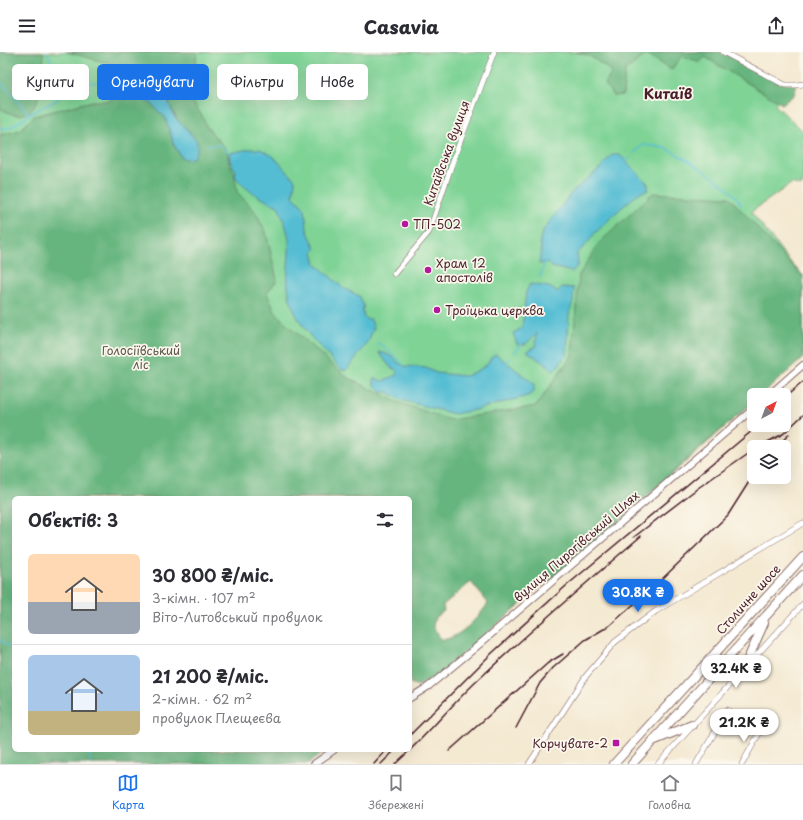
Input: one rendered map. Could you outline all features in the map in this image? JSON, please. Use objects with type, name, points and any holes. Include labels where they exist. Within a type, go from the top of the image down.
[{"type":"highway","name":"Столичне шосе","points":[[614,764],[803,557]]},
{"type":"highway","name":"Столичне шосе","points":[[632,764],[803,576]]},
{"type":"highway","points":[[744,668],[768,615]]},
{"type":"highway","points":[[652,741],[692,725]]},
{"type":"street","name":"Китаївська вулиця","points":[[394,274],[429,232],[457,150],[494,52]]},
{"type":"street","points":[[723,52],[785,85],[803,84]]},
{"type":"street","points":[[776,388],[803,365]]},
{"type":"street","name":"вулиця Пирогівський Шлях","points":[[412,697],[429,686],[474,649],[747,414]]},
{"type":"street","points":[[529,764],[586,676],[615,642],[656,610],[803,523]]},
{"type":"street","points":[[658,764],[803,604]]},
{"type":"street","points":[[696,764],[728,710]]},
{"type":"street","points":[[742,764],[761,730]]},
{"type":"street","points":[[314,764],[331,752]]},
{"type":"green space","points":[[0,52],[602,52],[618,59],[634,52],[716,52],[787,90],[775,105],[803,131],[803,184],[799,186],[792,183],[751,212],[792,264],[803,275],[803,358],[769,388],[747,388],[747,407],[548,585],[464,526],[412,499],[412,496],[12,496],[12,512],[0,598]]},
{"type":"green space","points":[[0,52],[43,52],[44,64],[12,64],[12,100],[37,100],[35,105],[31,110],[21,115],[8,112],[0,108]]},
{"type":"green space","name":"Голосіївський ліс","points":[[67,52],[197,52],[195,64],[114,64]]},
{"type":"green space","points":[[576,52],[612,52],[616,54],[618,52],[723,52],[779,83],[797,85],[794,95],[782,104],[705,57],[700,62],[682,56],[671,70],[647,54],[625,71],[623,95],[613,96],[605,84],[612,72],[590,56]]},
{"type":"green space","name":"Голосіївський ліс","points":[[145,100],[152,104],[165,117],[173,143],[181,157],[181,124],[169,100],[192,100],[204,119],[206,126],[227,150],[229,162],[234,172],[237,192],[255,211],[266,232],[277,280],[267,293],[275,312],[287,325],[347,377],[397,402],[451,420],[536,406],[572,355],[579,275],[599,243],[653,193],[729,197],[803,277],[803,358],[769,388],[747,388],[747,407],[440,674],[418,686],[412,684],[412,496],[12,496],[12,752],[323,752],[307,764],[0,764],[0,135],[20,130],[34,116],[92,101]],"holes":[[[471,582],[488,603],[474,621],[455,636],[441,640],[433,626],[435,617],[444,611],[443,605]]]},
{"type":"water","points":[[145,100],[168,100],[174,116],[197,141],[197,151],[193,158],[185,159],[181,157],[173,143],[165,117],[152,104]]},
{"type":"water","points":[[250,149],[260,149],[273,156],[295,180],[293,196],[305,209],[307,230],[316,249],[313,252],[316,264],[343,288],[359,296],[364,306],[362,310],[364,317],[368,320],[370,318],[374,327],[368,343],[346,370],[341,369],[315,342],[300,322],[290,301],[287,276],[289,247],[288,237],[285,223],[278,206],[248,189],[238,181],[235,176],[236,171],[230,161],[229,153]]},
{"type":"water","points":[[612,155],[620,155],[648,184],[648,190],[639,193],[594,234],[587,244],[577,253],[578,265],[572,272],[552,267],[547,262],[539,264],[541,249],[540,239],[543,231],[572,192],[599,169]]},
{"type":"water","points":[[530,284],[549,287],[557,292],[562,287],[574,288],[573,301],[569,315],[567,354],[554,371],[527,351],[535,347],[537,333],[526,344],[517,344],[513,333],[522,328],[526,292]]},
{"type":"water","points":[[379,352],[393,357],[398,363],[404,366],[426,368],[436,373],[466,376],[480,369],[488,363],[492,356],[496,354],[534,384],[534,392],[528,396],[454,414],[401,400],[388,392],[381,392],[374,384],[374,378],[382,381],[397,375],[397,370],[391,368]]},
{"type":"waterway","points":[[47,52],[51,61],[55,64]]},
{"type":"waterway","points":[[0,81],[28,113],[32,113]]},
{"type":"waterway","points":[[0,128],[9,128],[55,101],[79,83],[97,82]]},
{"type":"waterway","points":[[207,145],[220,145],[230,153]]},
{"type":"waterway","points":[[634,153],[643,145],[667,149],[685,159],[719,182],[737,198],[741,205]]},
{"type":"waterway","points":[[625,162],[630,158]]},
{"type":"waterway","points":[[540,277],[545,261]]},
{"type":"waterway","points":[[514,353],[523,342]]},
{"type":"waterway","points":[[378,343],[396,357],[403,365]]},
{"type":"waterway","points":[[506,364],[510,358]]},
{"type":"waterway","points":[[0,640],[12,649]]},
{"type":"waterway","points":[[88,752],[92,764]]},
{"type":"railway","points":[[791,392],[803,382]]},
{"type":"railway","points":[[771,440],[783,434],[803,415]]},
{"type":"railway","points":[[412,733],[491,654],[566,586],[751,432]]},
{"type":"railway","points":[[783,440],[789,434]]},
{"type":"railway","points":[[634,537],[698,488],[747,454]]},
{"type":"railway","points":[[516,728],[540,683],[553,668],[585,640],[609,626],[658,583],[728,515],[748,484]]},
{"type":"railway","points":[[412,749],[467,690],[498,661],[641,536]]},
{"type":"railway","points":[[449,751],[548,663],[563,654]]},
{"type":"railway","points":[[381,764],[393,752]]},
{"type":"railway","points":[[395,764],[408,752]]},
{"type":"railway","points":[[374,764],[384,753]]},
{"type":"place","name":"ТП-502","points":[[405,224]]},
{"type":"place","name":"Храм 12 апостолів","points":[[428,270]]},
{"type":"place","name":"Троїцька церква","points":[[437,310]]},
{"type":"place","name":"Корчувате-2","points":[[616,743]]},
{"type":"district","name":"Китаїв","points":[[668,93]]}]
